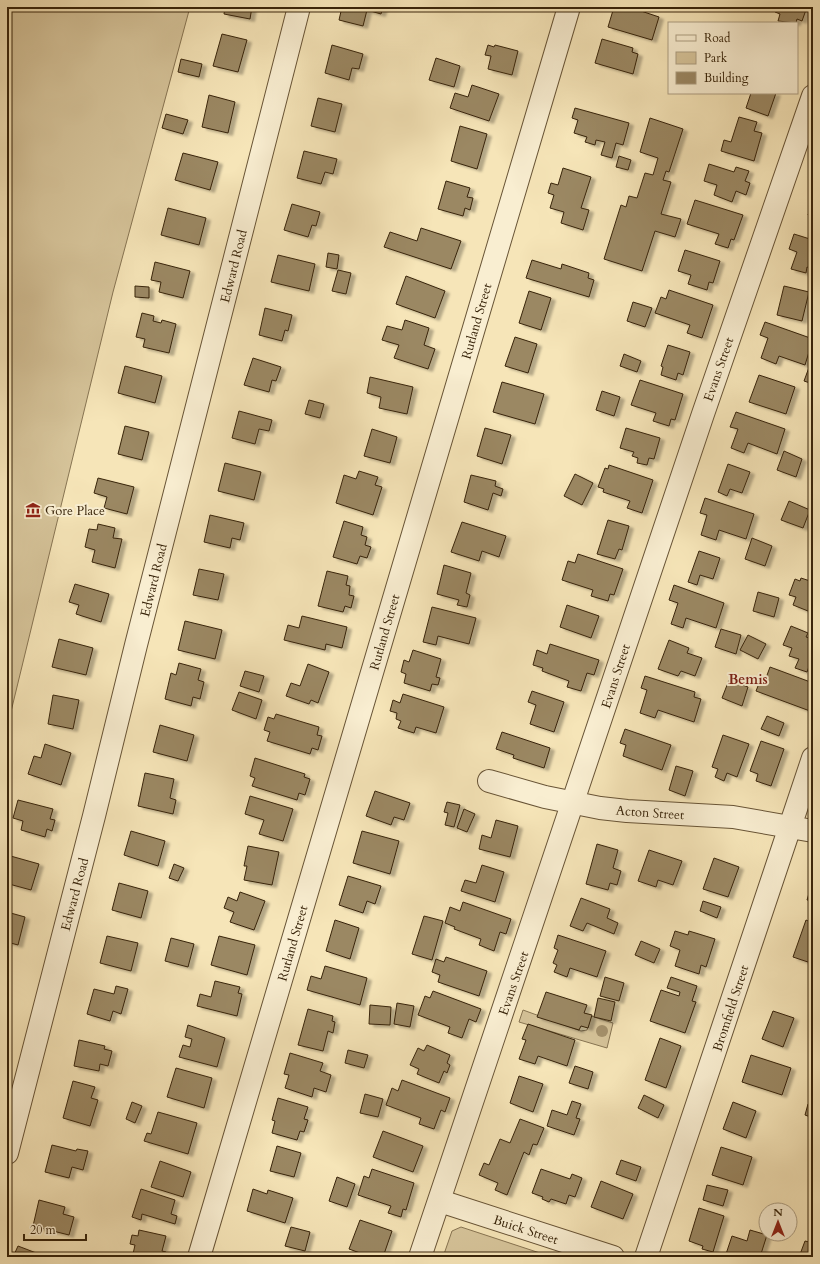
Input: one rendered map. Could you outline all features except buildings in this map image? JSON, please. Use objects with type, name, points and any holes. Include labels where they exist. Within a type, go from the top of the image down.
[{"type":"street","name":"Edward Road","points":[[7,1153],[299,7]]},
{"type":"street","name":"Rutland Street","points":[[199,1257],[569,7]]},
{"type":"street","name":"Evans Street","points":[[420,1257],[703,414],[812,101]]},
{"type":"street","name":"Bromfield Street","points":[[646,1257],[813,758]]},
{"type":"street","name":"Acton Street","points":[[489,781],[573,803],[627,812],[733,817],[813,831]]},
{"type":"street","name":"Buick Street","points":[[440,1201],[613,1257]]},
{"type":"green space","name":"Gore Place","points":[[7,7],[190,7],[113,292],[7,728]]},
{"type":"green space","points":[[523,1010],[581,1031],[587,1030],[591,1016],[613,1023],[607,1048],[519,1022]]},
{"type":"green space","points":[[461,1227],[552,1257],[443,1257],[452,1231]]},
{"type":"place","name":"Gore Place","points":[[33,510]]},
{"type":"district","name":"Bemis","points":[[748,679]]}]
